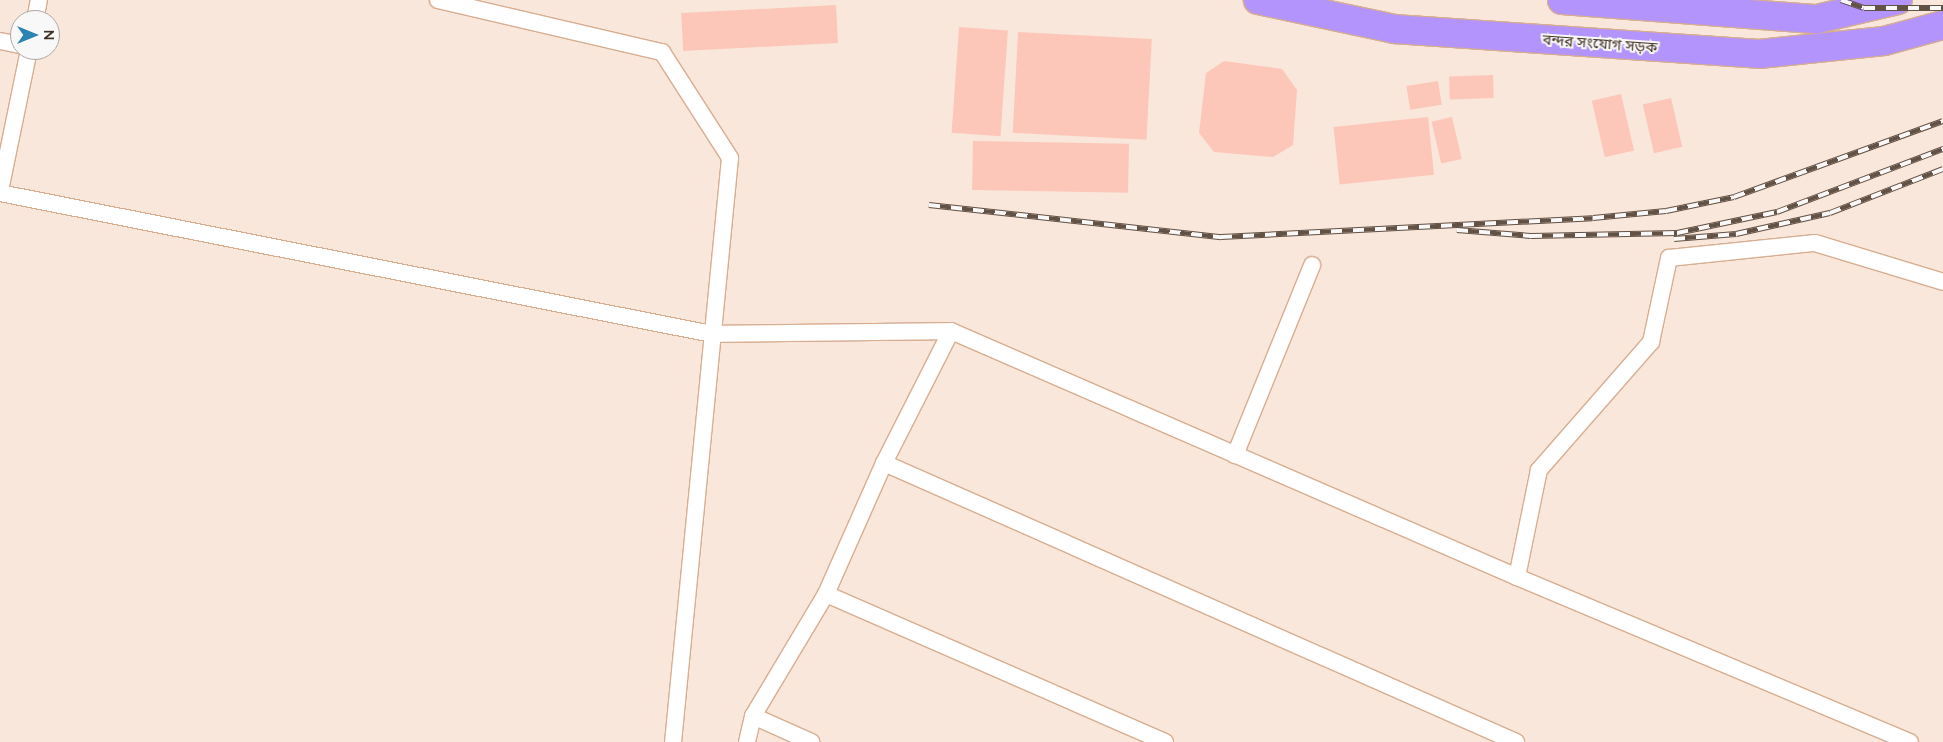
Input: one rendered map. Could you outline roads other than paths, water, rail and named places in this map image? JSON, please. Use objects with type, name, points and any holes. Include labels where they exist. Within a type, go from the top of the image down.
[{"type":"highway","name":"বন্দর সংযোগ সড়ক","points":[[1258,0],[1394,29],[1759,54],[1884,40],[1943,25]]},
{"type":"highway","points":[[1562,0],[1818,19],[1898,0]]},
{"type":"lane","points":[[438,0],[662,52],[730,158],[673,742]]},
{"type":"lane","points":[[27,60],[0,192],[712,334],[951,331],[1516,578],[1910,742]]},
{"type":"lane","points":[[1516,578],[1539,470],[1651,342],[1669,258],[1815,243],[1943,282]]},
{"type":"lane","points":[[1235,455],[1312,266]]},
{"type":"lane","points":[[747,742],[753,716],[826,594],[884,463],[951,331]]},
{"type":"lane","points":[[884,463],[1516,742]]},
{"type":"lane","points":[[826,594],[1165,742]]},
{"type":"lane","points":[[753,716],[811,742]]},
{"type":"railway","points":[[1841,0],[1864,8],[1943,8]]},
{"type":"railway","points":[[929,205],[1221,237],[1593,218],[1666,211],[1734,197],[1943,121]]},
{"type":"railway","points":[[1457,230],[1531,236],[1677,233],[1777,212],[1943,149]]},
{"type":"railway","points":[[1674,239],[1736,234],[1830,213],[1943,169]]}]
